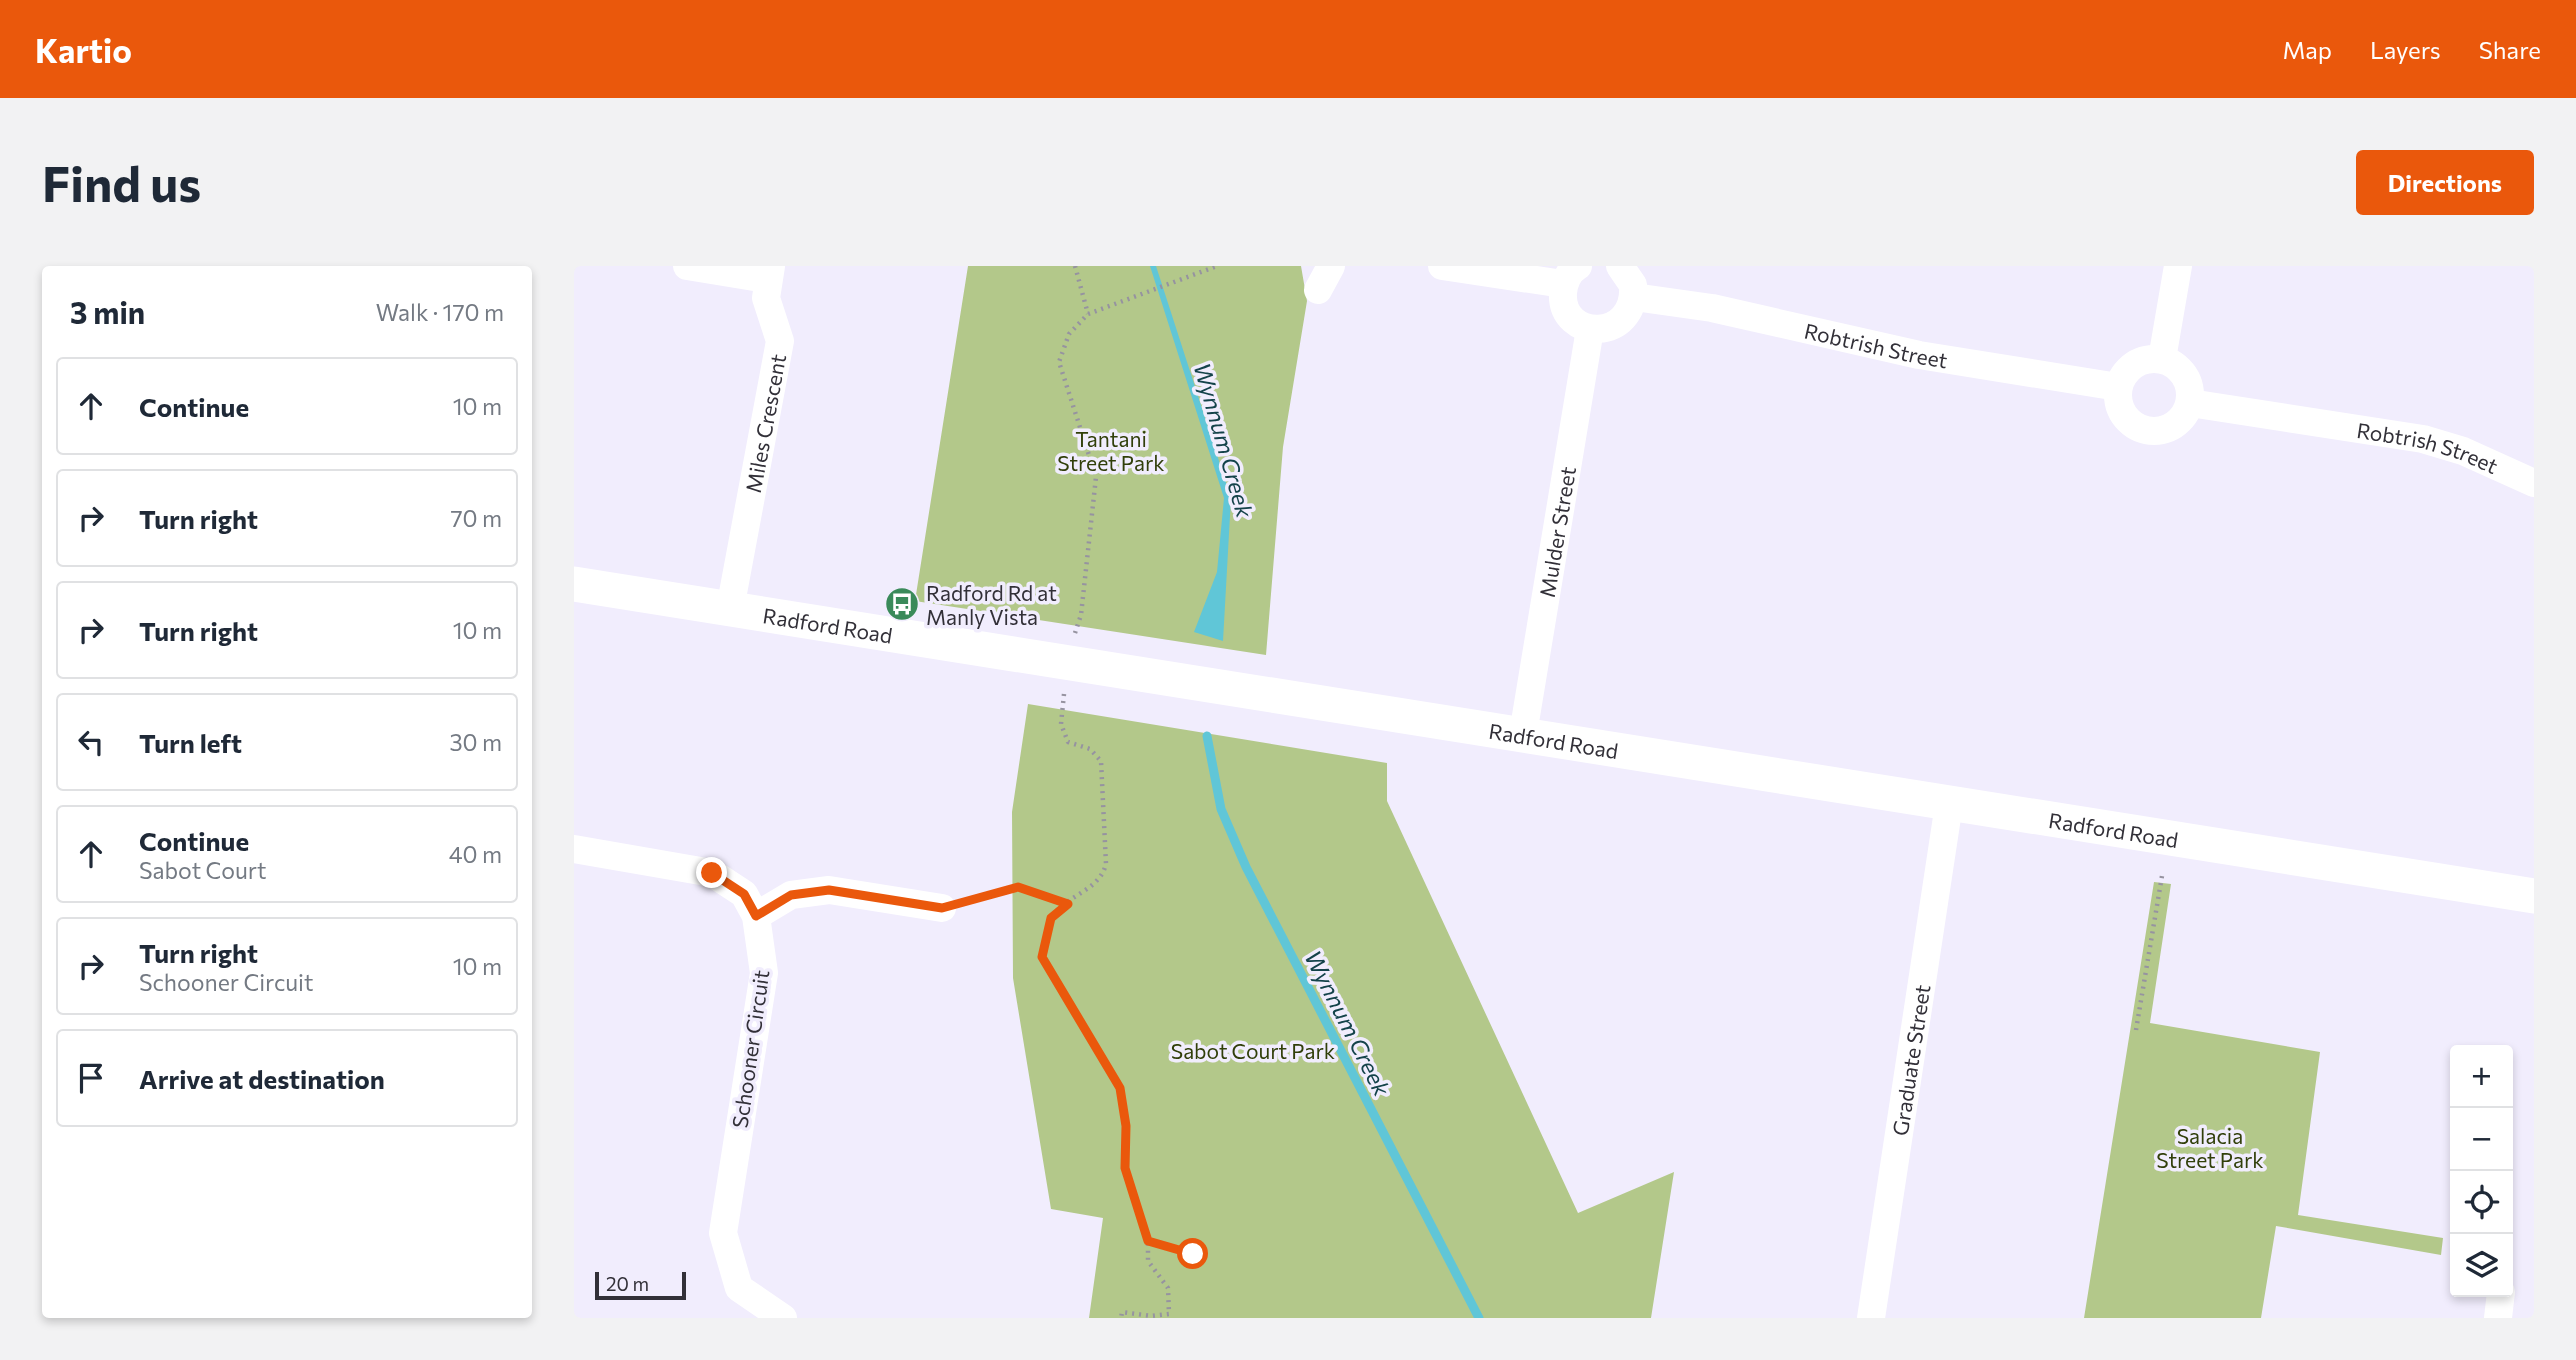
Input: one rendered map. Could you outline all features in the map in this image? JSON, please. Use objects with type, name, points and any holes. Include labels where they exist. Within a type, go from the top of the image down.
[{"type":"street","name":"Miles Crescent","points":[[687,266],[769,272],[766,298],[780,341],[730,609]]},
{"type":"street","points":[[1441,266],[1571,275],[1563,300],[1567,312],[1581,326],[1590,329],[1612,327],[1622,321],[1634,297],[1630,278],[1620,266]]},
{"type":"street","points":[[2162,359],[2178,266]]},
{"type":"street","name":"Robtrish Street","points":[[1634,297],[1712,308],[1919,355],[2118,387]]},
{"type":"street","name":"Mulder Street","points":[[1522,734],[1590,329]]},
{"type":"street","points":[[2148,359],[2162,359],[2175,365],[2185,376],[2190,388],[2190,403],[2184,416],[2174,426],[2160,431],[2146,430],[2133,425],[2123,414],[2118,401],[2118,387],[2124,374],[2134,364],[2148,359]]},
{"type":"street","name":"Robtrish Street","points":[[2190,403],[2423,439],[2463,452],[2534,484]]},
{"type":"street","name":"Radford Road","points":[[574,584],[2534,897]]},
{"type":"street","name":"Graduate Street","points":[[1871,1318],[1949,804]]},
{"type":"street","name":"Schooner Circuit","points":[[574,849],[712,873],[744,894],[756,916],[764,973],[723,1233],[739,1287],[783,1318]]},
{"type":"street","points":[[756,916],[791,895],[829,890],[942,908]]},
{"type":"street","points":[[2498,1318],[2500,1297]]},
{"type":"path","points":[[1075,266],[1088,314]]},
{"type":"path","points":[[1075,635],[1081,615],[1096,477],[1059,362],[1069,334],[1088,314],[1217,266]]},
{"type":"path","points":[[1065,690],[1061,724],[1068,742],[1090,749],[1101,761],[1106,864],[1103,876],[1095,884],[1051,918],[1042,957],[1120,1088],[1126,1126],[1125,1168],[1148,1241],[1148,1261],[1168,1287],[1169,1314],[1151,1316],[1122,1312],[1121,1318]]},
{"type":"path","points":[[2136,1030],[2162,876]]},
{"type":"path","points":[[942,908],[1018,887],[1068,904]]},
{"type":"path","points":[[1148,1241],[1193,1254]]},
{"type":"green space","name":"Tantani Street Park","points":[[968,266],[1301,266],[1307,301],[1283,447],[1266,655],[915,601]]},
{"type":"green space","name":"Sabot Court Park","points":[[1028,704],[1387,763],[1387,801],[1578,1213],[1674,1172],[1651,1318],[1089,1318],[1103,1218],[1051,1209],[1013,978],[1012,812]]},
{"type":"green space","name":"Salacia Street Park","points":[[2154,882],[2171,884],[2150,1023],[2320,1052],[2298,1215],[2443,1238],[2441,1255],[2276,1226],[2261,1318],[2084,1318]]},
{"type":"water","points":[[1150,266],[1156,266],[1231,498],[1223,641],[1194,632],[1217,572],[1224,498]]},
{"type":"waterway","name":"Wynnum Creek","points":[[1207,736],[1221,809],[1246,867],[1479,1318]]},
{"type":"place","name":"Radford Rd at Manly Vista","points":[[902,604]]},
{"type":"route","points":[[712,873],[744,894],[756,916],[791,895],[829,890],[942,908],[1018,887],[1068,904],[1051,918],[1042,957],[1120,1088],[1126,1126],[1125,1168],[1148,1241],[1193,1254]]}]
